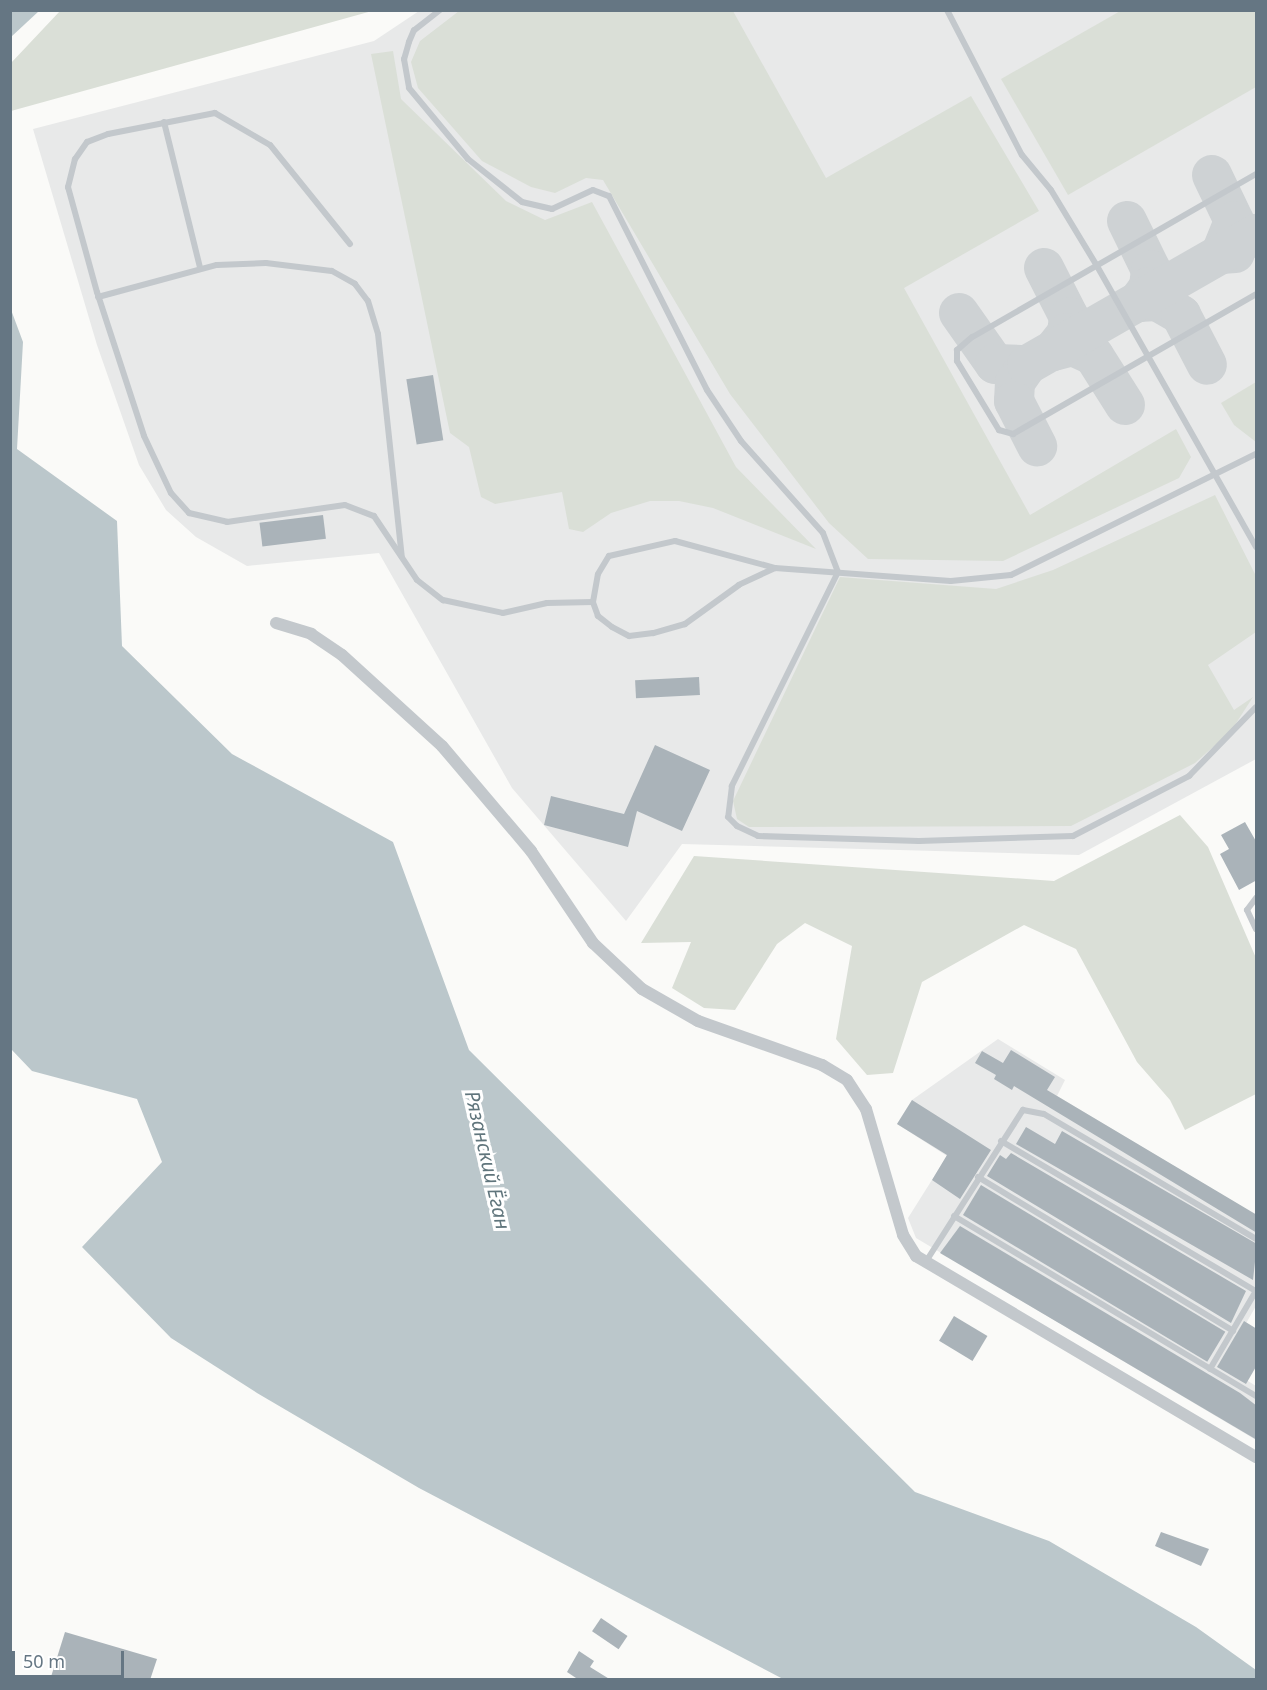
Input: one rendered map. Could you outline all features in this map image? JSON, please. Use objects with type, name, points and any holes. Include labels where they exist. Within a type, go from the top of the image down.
[{"type":"street","points":[[276,623],[303,629],[342,655],[441,746],[531,851],[593,943],[642,989],[717,1030],[822,1065],[847,1080],[866,1109],[903,1235],[925,1263],[1257,1457]]},
{"type":"lane","points":[[440,10],[414,30],[409,42],[404,59],[409,88],[468,159],[522,202],[552,209],[593,190],[609,196],[707,390],[741,441],[823,533],[838,572],[732,786],[728,818],[747,833],[919,841],[1072,836],[1189,776],[1257,707]]},
{"type":"lane","points":[[947,10],[1022,155],[1051,190],[1097,266],[1217,473],[1257,547]]},
{"type":"lane","points":[[350,244],[270,145],[236,121],[215,113],[164,122],[87,142],[75,159],[68,188],[98,297],[144,436],[171,493],[189,513],[227,522],[345,505],[374,516],[402,560],[443,600],[474,610],[503,613],[548,603],[593,602]]},
{"type":"lane","points":[[164,122],[200,268]]},
{"type":"lane","points":[[1257,174],[972,337],[957,350],[957,362],[999,430],[1008,435],[1257,294]]},
{"type":"lane","points":[[98,297],[200,268],[266,263],[332,271],[355,284],[368,301],[378,334],[402,560]]},
{"type":"lane","points":[[775,568],[739,585],[685,624],[653,633],[621,631],[598,616],[593,602],[597,574],[621,549],[675,542],[775,568],[951,581],[1011,575],[1257,454]]},
{"type":"lane","points":[[1257,898],[1247,910],[1257,929]]},
{"type":"lane","points":[[925,1263],[1001,1141],[1023,1110],[1044,1114],[1257,1239]]},
{"type":"lane","points":[[1001,1141],[1257,1291],[1210,1369]]},
{"type":"lane","points":[[978,1177],[1233,1331]]},
{"type":"lane","points":[[954,1216],[1257,1396]]},
{"type":"shaded area","points":[[1122,10],[1256,11],[1256,87],[1068,195],[1001,79]]},
{"type":"shaded area","points":[[60,11],[372,11],[11,111],[11,63]]},
{"type":"shaded area","points":[[419,11],[1256,11],[1256,759],[1079,855],[682,844],[626,921],[512,788],[379,553],[247,566],[196,537],[166,510],[139,465],[97,345],[33,129],[374,41]]},
{"type":"shaded area","points":[[459,11],[733,11],[826,178],[971,96],[1039,211],[904,288],[1030,515],[1176,429],[1191,457],[1179,478],[1003,561],[868,559],[829,523],[730,394],[603,180],[586,178],[555,193],[531,187],[482,161],[418,88],[411,62],[420,41]]},
{"type":"shaded area","points":[[393,51],[401,99],[506,201],[545,220],[592,202],[736,467],[816,549],[713,508],[679,501],[650,501],[611,513],[583,532],[569,529],[562,492],[495,504],[481,497],[469,447],[450,433],[371,54]]},
{"type":"shaded area","points":[[1256,382],[1256,442],[1234,425],[1221,403]]},
{"type":"shaded area","points":[[1215,495],[1256,576],[1256,632],[1208,665],[1234,710],[1253,697],[1231,731],[1195,763],[1071,826],[749,827],[737,819],[733,801],[840,577],[996,589],[1053,570]]},
{"type":"shaded area","points":[[1180,815],[1208,847],[1256,958],[1256,1094],[1185,1130],[1170,1100],[1137,1062],[1076,949],[1024,925],[922,982],[893,1073],[867,1075],[836,1039],[852,946],[805,923],[777,944],[735,1010],[704,1008],[672,988],[691,942],[641,943],[694,856],[1054,881]]},
{"type":"shaded area","points":[[998,1039],[1065,1080],[1057,1096],[1256,1215],[1256,1306],[1222,1365],[1256,1386],[1256,1440],[916,1238],[908,1218],[947,1156],[897,1124],[912,1100]]},
{"type":"water","points":[[11,10],[39,10],[39,11],[11,37]]},
{"type":"water","name":"Рязанский Ёган","points":[[10,307],[23,342],[17,449],[117,521],[122,646],[232,754],[393,842],[469,1050],[915,1492],[1049,1541],[1196,1627],[1256,1670],[1256,1679],[783,1679],[419,1488],[257,1393],[171,1338],[82,1247],[162,1162],[137,1099],[32,1071],[11,1049]]},
{"type":"building","points":[[433,375],[443,440],[417,444],[406,379]]},
{"type":"building","points":[[323,515],[326,539],[262,547],[259,523]]},
{"type":"building","points":[[699,677],[700,695],[636,698],[635,680]]},
{"type":"building","points":[[655,745],[710,770],[682,831],[637,811],[628,847],[544,825],[551,796],[624,814]]},
{"type":"building","points":[[1245,822],[1257,843],[1257,880],[1239,890],[1220,854],[1229,849],[1221,835]]},
{"type":"building","points":[[1011,1050],[1055,1077],[1047,1090],[1257,1215],[1257,1233],[1014,1086],[1012,1090],[994,1079],[996,1075],[975,1063],[982,1051],[1003,1063]]},
{"type":"building","points":[[912,1100],[991,1150],[960,1199],[932,1180],[947,1155],[897,1124]]},
{"type":"building","points":[[1026,1127],[1055,1144],[1062,1131],[1257,1244],[1253,1280],[1016,1144]]},
{"type":"building","points":[[1011,1153],[1246,1291],[1231,1323],[987,1176],[1000,1155],[1006,1159]]},
{"type":"building","points":[[981,1185],[1225,1332],[1207,1362],[963,1215]]},
{"type":"building","points":[[960,1226],[1240,1393],[1257,1406],[1257,1440],[940,1253]]},
{"type":"building","points":[[954,1316],[987,1336],[972,1361],[939,1341]]},
{"type":"building","points":[[1244,1321],[1257,1329],[1257,1365],[1246,1384],[1217,1367]]},
{"type":"building","points":[[1161,1532],[1209,1549],[1201,1566],[1155,1546]]},
{"type":"building","points":[[601,1618],[628,1636],[619,1649],[592,1631]]},
{"type":"building","points":[[65,1632],[157,1659],[150,1680],[50,1680]]},
{"type":"building","points":[[579,1651],[594,1661],[590,1667],[611,1680],[579,1680],[567,1672]]},
{"type":"taxiway","points":[[1212,175],[1234,221],[1221,254],[1235,253]]},
{"type":"taxiway","points":[[1127,221],[1151,270],[1149,287],[1138,302],[1157,301],[1181,315],[1207,365]]},
{"type":"taxiway","points":[[1027,365],[1256,234]]},
{"type":"taxiway","points":[[1044,268],[1069,317],[1067,333],[1053,351],[1073,346],[1094,356],[1125,405]]},
{"type":"taxiway","points":[[959,313],[995,364],[1027,365],[1015,382],[1014,401],[1037,446]]}]
